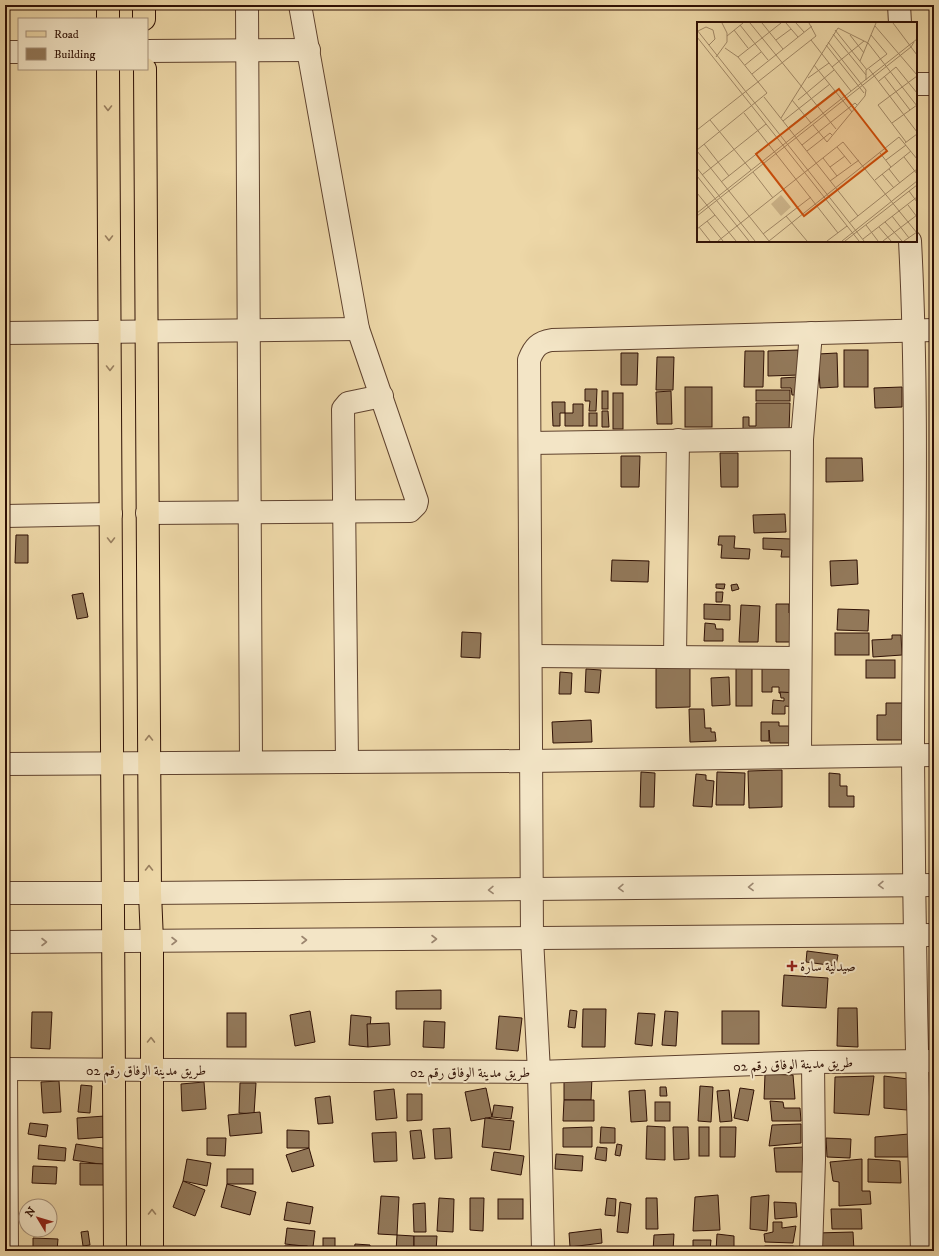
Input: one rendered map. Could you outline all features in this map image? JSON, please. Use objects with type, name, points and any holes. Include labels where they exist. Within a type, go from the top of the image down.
[{"type":"main road","points":[[108,5],[108,18]]},
{"type":"main road","points":[[144,5],[144,18]]},
{"type":"main road","points":[[108,70],[115,1251]]},
{"type":"main road","points":[[145,70],[150,894],[152,941],[152,1251]]},
{"type":"street","points":[[247,5],[251,761]]},
{"type":"street","points":[[147,513],[410,512],[416,505],[417,501],[358,329],[300,5]]},
{"type":"street","points":[[900,5],[900,22]]},
{"type":"street","points":[[148,51],[309,50]]},
{"type":"street","points":[[5,52],[18,52]]},
{"type":"street","points":[[917,84],[934,84]]},
{"type":"street","points":[[910,242],[924,331],[925,1061],[922,1251]]},
{"type":"street","points":[[5,333],[358,329]]},
{"type":"street","points":[[543,1251],[539,1072],[532,938],[529,360],[533,350],[541,342],[552,340],[924,331]]},
{"type":"street","points":[[800,756],[802,439],[811,333]]},
{"type":"street","points":[[347,761],[343,409],[348,403],[382,396]]},
{"type":"street","points":[[530,443],[802,439]]},
{"type":"street","points":[[674,656],[678,440]]},
{"type":"street","points":[[5,516],[111,514]]},
{"type":"street","points":[[531,656],[800,658]]},
{"type":"street","points":[[5,764],[251,761],[531,761],[924,755]]},
{"type":"street","points":[[5,893],[150,894],[924,885]]},
{"type":"street","points":[[5,942],[925,935]]},
{"type":"street","name":"طريق مدينة الوفاق رقم 02","points":[[5,1069],[539,1072],[813,1062],[925,1061]]},
{"type":"street","points":[[811,1251],[814,1158],[813,1062]]},
{"type":"street","points":[[5,1069],[7,1251]]},
{"type":"building","points":[[798,350],[799,375],[768,376],[768,351]]},
{"type":"building","points":[[844,350],[868,350],[868,387],[844,387]]},
{"type":"building","points":[[745,351],[764,351],[763,387],[744,387]]},
{"type":"building","points":[[621,353],[638,353],[637,385],[621,385]]},
{"type":"building","points":[[837,353],[838,387],[820,388],[818,354]]},
{"type":"building","points":[[657,357],[674,357],[673,390],[656,390]]},
{"type":"building","points":[[797,377],[797,395],[792,395],[791,388],[781,388],[781,378]]},
{"type":"building","points":[[685,387],[712,387],[712,427],[685,427]]},
{"type":"building","points":[[902,387],[902,407],[875,408],[874,388]]},
{"type":"building","points":[[585,389],[597,389],[596,411],[589,411],[590,401],[585,401]]},
{"type":"building","points":[[756,390],[790,390],[790,401],[756,401]]},
{"type":"building","points":[[602,391],[608,391],[608,409],[602,409]]},
{"type":"building","points":[[671,391],[672,424],[657,424],[656,392]]},
{"type":"building","points":[[613,393],[623,393],[623,429],[613,429]]},
{"type":"building","points":[[552,402],[565,402],[565,413],[560,413],[560,426],[553,426]]},
{"type":"building","points":[[756,403],[790,403],[789,431],[743,431],[743,417],[749,417],[749,426],[756,426]]},
{"type":"building","points":[[573,404],[583,404],[583,426],[565,426],[565,413],[573,413]]},
{"type":"building","points":[[602,411],[608,411],[609,427],[602,427]]},
{"type":"building","points":[[589,413],[597,413],[597,426],[589,426]]},
{"type":"building","points":[[720,453],[738,453],[738,487],[721,487]]},
{"type":"building","points":[[621,456],[640,456],[639,487],[621,487]]},
{"type":"building","points":[[826,458],[862,458],[863,481],[826,482]]},
{"type":"building","points":[[785,514],[786,532],[754,533],[753,515]]},
{"type":"building","points":[[16,535],[28,535],[28,563],[15,563]]},
{"type":"building","points":[[719,536],[735,536],[734,548],[750,549],[749,559],[721,558],[722,545],[718,545]]},
{"type":"building","points":[[763,538],[792,539],[791,557],[781,557],[782,550],[763,549]]},
{"type":"building","points":[[612,560],[649,561],[648,582],[611,581]]},
{"type":"building","points":[[857,560],[858,584],[831,586],[830,561]]},
{"type":"building","points":[[716,584],[725,584],[724,589],[716,588]]},
{"type":"building","points":[[737,584],[739,589],[732,591],[731,585]]},
{"type":"building","points":[[716,592],[723,592],[722,602],[716,602]]},
{"type":"building","points":[[83,593],[88,617],[77,619],[72,595]]},
{"type":"building","points":[[704,604],[730,605],[730,620],[704,619]]},
{"type":"building","points":[[776,604],[789,604],[789,613],[800,613],[800,642],[776,642]]},
{"type":"building","points":[[741,605],[760,606],[758,642],[739,642]]},
{"type":"building","points":[[838,609],[869,610],[868,631],[837,630]]},
{"type":"building","points":[[705,623],[715,624],[716,629],[723,629],[723,641],[704,641]]},
{"type":"building","points":[[462,632],[481,633],[480,658],[461,657]]},
{"type":"building","points":[[835,633],[869,633],[869,655],[835,655]]},
{"type":"building","points":[[892,635],[901,635],[902,655],[873,657],[872,640],[892,639]]},
{"type":"building","points":[[866,660],[895,660],[895,678],[866,678]]},
{"type":"building","points":[[656,664],[690,664],[690,707],[656,708]]},
{"type":"building","points":[[762,666],[797,666],[797,693],[779,693],[779,687],[772,687],[772,692],[762,692]]},
{"type":"building","points":[[736,668],[752,668],[752,706],[736,706]]},
{"type":"building","points":[[586,669],[601,670],[599,693],[585,692]]},
{"type":"building","points":[[560,672],[572,673],[571,694],[559,694]]},
{"type":"building","points":[[729,677],[730,705],[712,706],[711,678]]},
{"type":"building","points":[[780,692],[799,693],[795,707],[785,706],[785,714],[772,714],[773,700],[784,701],[784,698],[781,698]]},
{"type":"building","points":[[886,703],[903,703],[904,740],[877,740],[877,715],[886,715]]},
{"type":"building","points":[[689,709],[704,709],[705,728],[711,728],[711,732],[715,732],[716,741],[690,742]]},
{"type":"building","points":[[591,720],[592,742],[553,743],[552,722]]},
{"type":"building","points":[[761,722],[779,722],[779,726],[789,726],[789,743],[770,743],[769,730],[769,741],[761,741]]},
{"type":"building","points":[[782,770],[782,807],[749,808],[748,771]]},
{"type":"building","points":[[641,772],[655,773],[654,807],[640,807]]},
{"type":"building","points":[[717,772],[745,773],[744,805],[716,805]]},
{"type":"building","points":[[829,773],[840,774],[840,786],[847,786],[847,796],[854,796],[854,807],[829,807]]},
{"type":"building","points":[[696,774],[706,775],[706,780],[714,781],[712,807],[693,806]]},
{"type":"building","points":[[807,951],[838,955],[836,966],[806,962]]},
{"type":"building","points":[[784,975],[828,978],[826,1008],[782,1006]]},
{"type":"building","points":[[441,990],[441,1009],[396,1009],[396,991]]},
{"type":"building","points":[[838,1008],[857,1008],[858,1047],[837,1046]]},
{"type":"building","points":[[583,1009],[606,1009],[605,1047],[582,1047]]},
{"type":"building","points":[[570,1010],[577,1011],[575,1028],[568,1027]]},
{"type":"building","points":[[310,1011],[315,1042],[295,1046],[290,1015]]},
{"type":"building","points":[[665,1011],[678,1012],[676,1046],[662,1045]]},
{"type":"building","points":[[722,1011],[759,1011],[759,1044],[722,1044]]},
{"type":"building","points":[[32,1012],[52,1012],[50,1049],[31,1048]]},
{"type":"building","points":[[227,1013],[246,1013],[246,1047],[227,1047]]},
{"type":"building","points":[[638,1013],[655,1014],[652,1046],[635,1044]]},
{"type":"building","points":[[351,1015],[371,1017],[368,1047],[349,1045]]},
{"type":"building","points":[[499,1016],[522,1018],[518,1051],[496,1049]]},
{"type":"building","points":[[424,1021],[445,1022],[444,1048],[423,1047]]},
{"type":"building","points":[[389,1023],[390,1045],[368,1047],[367,1024]]},
{"type":"building","points":[[765,1074],[793,1075],[795,1099],[764,1099]]},
{"type":"building","points":[[874,1076],[869,1115],[834,1113],[835,1077]]},
{"type":"building","points":[[884,1076],[908,1079],[907,1110],[884,1108]]},
{"type":"building","points":[[564,1077],[592,1077],[591,1100],[564,1100]]},
{"type":"building","points":[[59,1081],[61,1112],[43,1113],[41,1082]]},
{"type":"building","points":[[204,1082],[206,1109],[182,1111],[181,1084]]},
{"type":"building","points":[[240,1083],[256,1083],[254,1114],[239,1113]]},
{"type":"building","points":[[81,1085],[92,1086],[90,1113],[78,1112]]},
{"type":"building","points":[[700,1086],[713,1087],[711,1122],[698,1121]]},
{"type":"building","points":[[660,1087],[666,1087],[667,1096],[660,1096]]},
{"type":"building","points":[[486,1088],[492,1117],[471,1121],[465,1092]]},
{"type":"building","points":[[740,1088],[754,1090],[748,1121],[734,1118]]},
{"type":"building","points":[[394,1089],[397,1118],[376,1120],[374,1091]]},
{"type":"building","points":[[645,1090],[647,1121],[631,1122],[629,1091]]},
{"type":"building","points":[[729,1090],[732,1121],[720,1122],[717,1091]]},
{"type":"building","points":[[407,1094],[422,1094],[422,1120],[407,1121]]},
{"type":"building","points":[[330,1096],[333,1123],[318,1124],[315,1098]]},
{"type":"building","points":[[564,1100],[594,1100],[594,1121],[563,1121]]},
{"type":"building","points":[[770,1101],[783,1102],[784,1108],[800,1108],[801,1121],[772,1121]]},
{"type":"building","points":[[655,1102],[670,1102],[670,1121],[655,1121]]},
{"type":"building","points":[[494,1105],[513,1107],[511,1119],[492,1117]]},
{"type":"building","points":[[260,1112],[262,1133],[230,1136],[228,1115]]},
{"type":"building","points":[[105,1116],[106,1137],[78,1139],[77,1118]]},
{"type":"building","points":[[485,1118],[514,1121],[510,1150],[482,1147]]},
{"type":"building","points":[[30,1123],[48,1125],[46,1137],[28,1134]]},
{"type":"building","points":[[801,1124],[801,1143],[769,1146],[772,1125]]},
{"type":"building","points":[[647,1126],[665,1127],[665,1160],[646,1159]]},
{"type":"building","points":[[592,1127],[592,1147],[563,1147],[563,1128]]},
{"type":"building","points":[[601,1127],[615,1128],[615,1143],[600,1143]]},
{"type":"building","points":[[673,1127],[688,1127],[689,1159],[674,1160]]},
{"type":"building","points":[[699,1127],[709,1127],[709,1156],[699,1156]]},
{"type":"building","points":[[720,1127],[736,1127],[735,1157],[720,1157]]},
{"type":"building","points":[[450,1128],[452,1158],[435,1159],[433,1129]]},
{"type":"building","points":[[287,1130],[309,1131],[309,1148],[287,1148]]},
{"type":"building","points":[[421,1130],[425,1158],[413,1159],[410,1131]]},
{"type":"building","points":[[396,1132],[397,1161],[374,1162],[372,1133]]},
{"type":"building","points":[[909,1134],[908,1157],[875,1157],[875,1137]]},
{"type":"building","points":[[207,1138],[226,1138],[225,1156],[207,1155]]},
{"type":"building","points":[[826,1138],[851,1139],[850,1158],[827,1157]]},
{"type":"building","points":[[76,1144],[108,1149],[106,1165],[73,1160]]},
{"type":"building","points":[[617,1144],[622,1145],[620,1156],[615,1155]]},
{"type":"building","points":[[39,1145],[66,1148],[65,1161],[38,1159]]},
{"type":"building","points":[[597,1147],[607,1148],[606,1161],[595,1159]]},
{"type":"building","points":[[806,1147],[805,1172],[776,1172],[774,1148]]},
{"type":"building","points":[[309,1148],[314,1166],[292,1172],[286,1155]]},
{"type":"building","points":[[494,1152],[524,1156],[521,1175],[491,1170]]},
{"type":"building","points":[[556,1154],[583,1156],[582,1171],[555,1169]]},
{"type":"building","points":[[187,1159],[211,1163],[207,1186],[183,1181]]},
{"type":"building","points":[[862,1159],[862,1191],[870,1191],[871,1204],[839,1206],[839,1182],[833,1181],[830,1162]]},
{"type":"building","points":[[868,1159],[900,1161],[901,1183],[868,1182]]},
{"type":"building","points":[[80,1163],[106,1164],[106,1185],[80,1185]]},
{"type":"building","points":[[33,1166],[57,1167],[56,1184],[32,1183]]},
{"type":"building","points":[[227,1169],[253,1169],[253,1184],[227,1184]]},
{"type":"building","points":[[183,1181],[205,1190],[195,1216],[173,1207]]},
{"type":"building","points":[[227,1184],[256,1192],[250,1215],[221,1207]]},
{"type":"building","points":[[718,1195],[720,1230],[693,1231],[695,1197]]},
{"type":"building","points":[[769,1195],[767,1231],[750,1229],[751,1197]]},
{"type":"building","points":[[381,1196],[399,1197],[397,1235],[378,1234]]},
{"type":"building","points":[[439,1198],[454,1199],[453,1232],[437,1231]]},
{"type":"building","points":[[470,1198],[484,1198],[483,1231],[470,1230]]},
{"type":"building","points":[[607,1198],[616,1199],[615,1216],[605,1215]]},
{"type":"building","points":[[646,1198],[657,1198],[658,1229],[646,1229]]},
{"type":"building","points":[[498,1199],[523,1199],[523,1219],[498,1219]]},
{"type":"building","points":[[287,1202],[313,1207],[310,1224],[284,1220]]},
{"type":"building","points":[[620,1202],[631,1204],[628,1233],[617,1232]]},
{"type":"building","points":[[774,1202],[796,1203],[797,1217],[775,1219]]},
{"type":"building","points":[[425,1203],[426,1232],[414,1232],[413,1204]]},
{"type":"building","points":[[831,1209],[861,1209],[862,1229],[832,1229]]},
{"type":"building","points":[[773,1222],[782,1222],[782,1228],[796,1226],[793,1243],[765,1242],[764,1234],[773,1232]]},
{"type":"building","points":[[287,1228],[315,1231],[313,1247],[285,1244]]},
{"type":"building","points":[[601,1229],[602,1243],[570,1247],[569,1233]]},
{"type":"building","points":[[88,1231],[90,1245],[83,1246],[81,1232]]},
{"type":"building","points":[[853,1232],[854,1251],[816,1251],[816,1233]]},
{"type":"building","points":[[674,1234],[673,1251],[653,1251],[654,1235]]},
{"type":"building","points":[[717,1234],[734,1236],[734,1251],[716,1251]]},
{"type":"building","points":[[397,1235],[414,1236],[414,1251],[396,1251]]},
{"type":"building","points":[[414,1236],[437,1236],[436,1251],[414,1251]]},
{"type":"building","points":[[33,1238],[58,1239],[57,1251],[33,1251]]},
{"type":"building","points":[[323,1238],[335,1238],[335,1251],[323,1251]]},
{"type":"building","points":[[693,1240],[711,1240],[710,1251],[693,1251]]},
{"type":"building","points":[[355,1244],[370,1245],[370,1251],[354,1251]]},
{"type":"building","points":[[285,1246],[307,1246],[307,1251],[285,1251]]},
{"type":"building","points":[[765,1246],[793,1246],[793,1251],[765,1251]]},
{"type":"place","name":"صيدلية سارة","points":[[792,966]]}]
